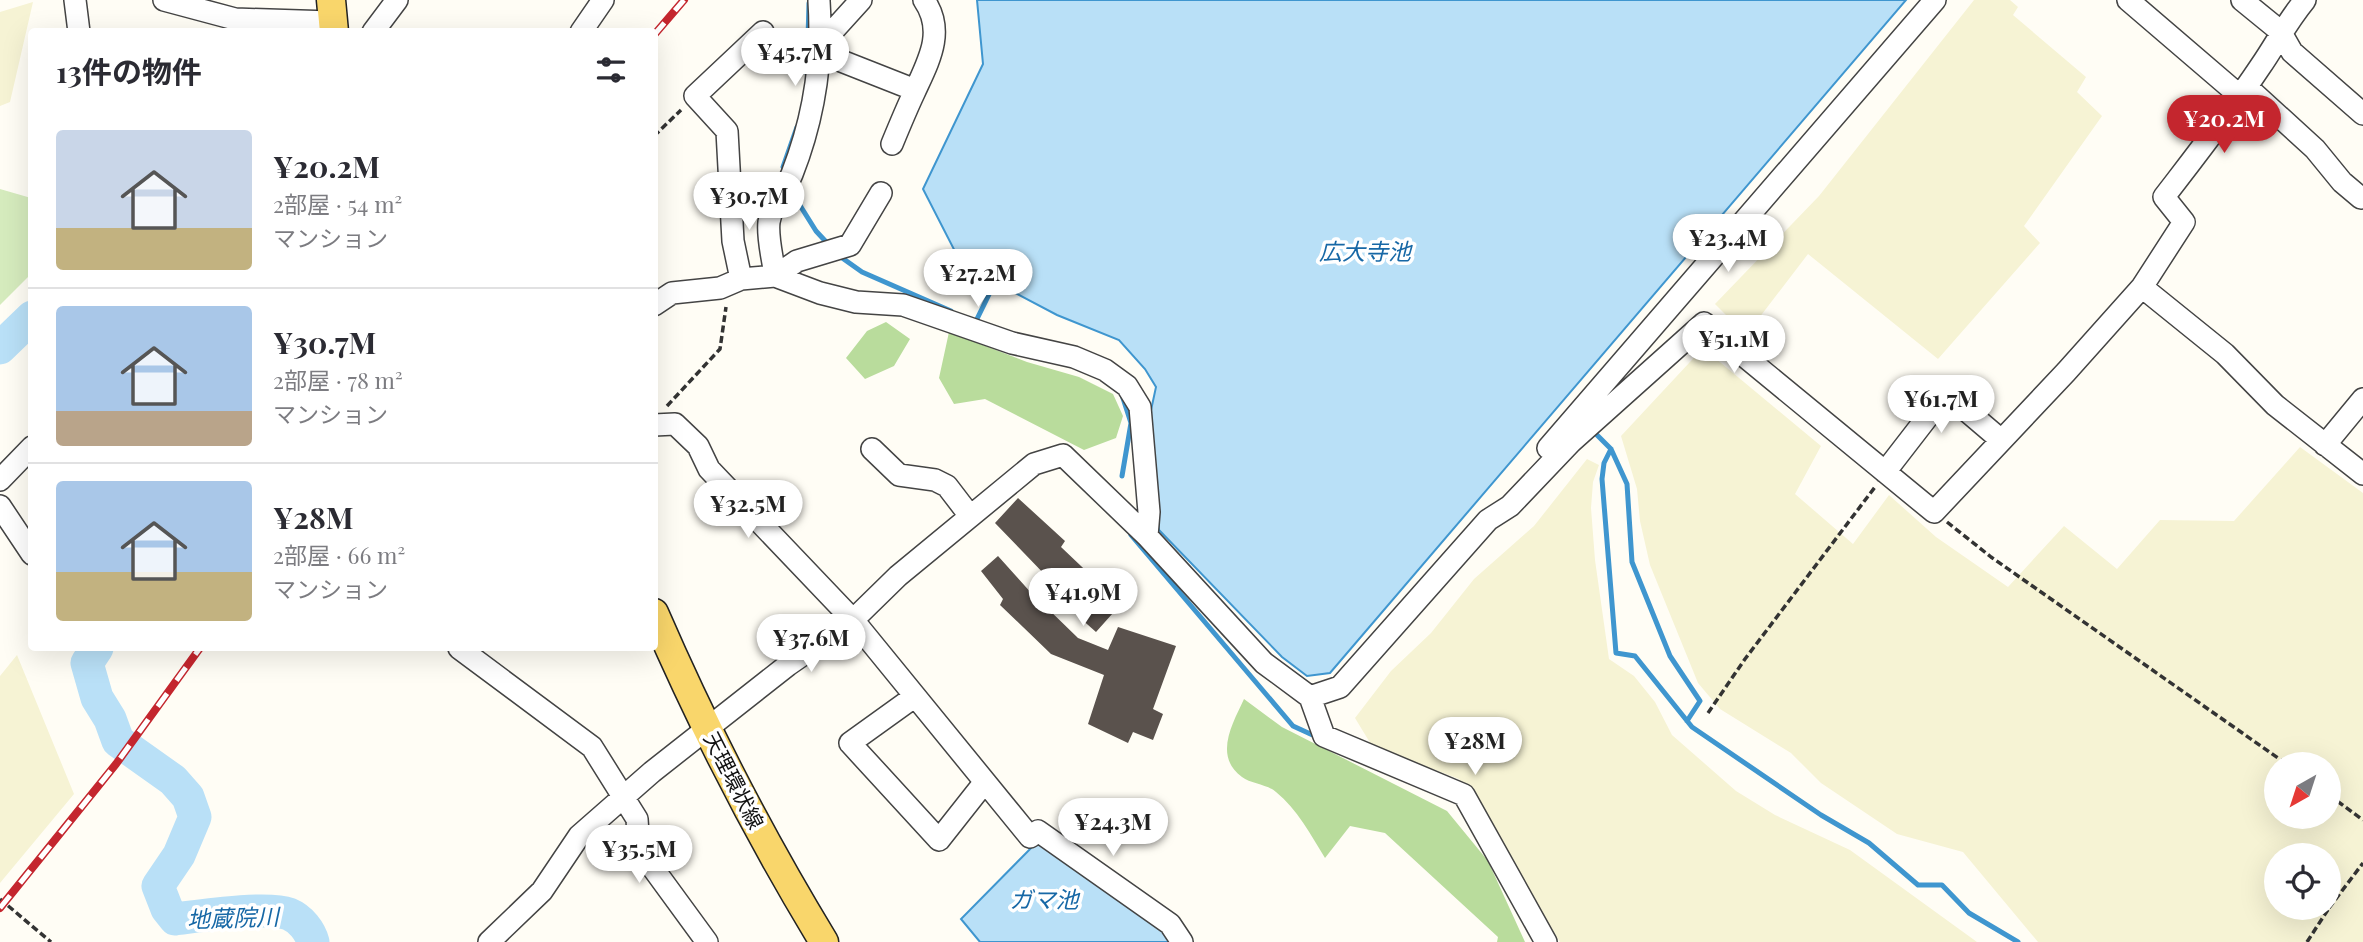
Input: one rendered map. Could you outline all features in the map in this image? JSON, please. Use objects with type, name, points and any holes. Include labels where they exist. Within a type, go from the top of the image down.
[{"type":"main road","name":"天理環状線","points":[[658,622],[708,728],[787,881],[824,942]]},
{"type":"street","points":[[75,0],[78,28]]},
{"type":"street","points":[[164,0],[235,19],[332,18]]},
{"type":"street","points":[[376,28],[397,0]]},
{"type":"street","points":[[584,28],[603,0]]},
{"type":"street","points":[[821,48],[861,0]]},
{"type":"street","points":[[892,144],[927,69],[936,38],[931,10],[924,0]]},
{"type":"street","points":[[1310,696],[1340,687],[1488,520],[1603,382],[1745,223],[1935,0]]},
{"type":"street","points":[[2128,0],[2315,149],[2342,182],[2361,198]]},
{"type":"street","points":[[2242,0],[2280,31],[2292,52],[2363,114]]},
{"type":"street","points":[[1488,520],[1510,506],[1571,442],[1704,323],[1934,512],[2066,372],[2142,286],[2184,222],[2164,197],[2244,91],[2269,54],[2280,31],[2305,0]]},
{"type":"street","points":[[775,276],[769,223],[785,186],[816,93],[821,48],[820,1]]},
{"type":"street","points":[[741,279],[733,241],[735,222],[727,131],[695,96],[764,32]]},
{"type":"street","points":[[821,48],[915,90]]},
{"type":"street","points":[[775,276],[797,261],[850,245],[881,194]]},
{"type":"street","points":[[658,302],[672,293],[720,288],[741,279],[775,276],[820,293],[856,302],[903,305],[1012,343],[1074,357],[1105,370],[1128,386],[1140,407],[1149,512],[1147,536]]},
{"type":"street","points":[[2142,286],[2225,354],[2275,405],[2363,474]]},
{"type":"street","points":[[1885,472],[1936,406],[1954,400],[2001,440]]},
{"type":"street","points":[[2325,445],[2363,400]]},
{"type":"street","points":[[658,424],[675,425],[698,446],[709,469],[853,620],[1030,837],[1038,831],[1170,924],[1182,942]]},
{"type":"street","points":[[872,449],[899,475],[936,480],[947,486],[970,516]]},
{"type":"street","points":[[0,480],[28,451]]},
{"type":"street","points":[[489,942],[542,891],[579,836],[625,796],[788,665],[853,620],[898,576],[1034,464],[1063,454],[1147,536],[1264,663],[1310,696],[1324,736],[1464,795],[1546,942]]},
{"type":"street","points":[[0,506],[28,548]]},
{"type":"street","points":[[463,651],[592,747],[637,819],[639,849],[708,942]]},
{"type":"street","points":[[914,697],[850,743],[939,840],[984,783]]},
{"type":"path","points":[[658,132],[695,96]]},
{"type":"path","points":[[658,420],[663,410],[720,349],[728,312],[720,288]]},
{"type":"path","points":[[1708,713],[1885,472]]},
{"type":"path","points":[[1934,512],[1991,557],[2269,752]]},
{"type":"path","points":[[2342,805],[2363,820]]},
{"type":"path","points":[[2341,892],[2363,863]]},
{"type":"path","points":[[0,899],[51,942]]},
{"type":"path","points":[[2307,942],[2321,920]]},
{"type":"shaded area","points":[[1974,0],[2010,0],[2018,7],[2013,15],[2086,77],[2077,92],[2102,116],[2024,226],[2040,243],[1938,359],[1808,254],[1746,335],[1715,304],[1819,196]]},
{"type":"shaded area","points":[[33,2],[10,102],[0,106],[0,12]]},
{"type":"shaded area","points":[[1703,348],[1821,446],[1795,494],[1853,544],[1889,495],[1936,537],[2008,587],[2064,526],[2117,569],[2160,520],[2234,521],[2300,447],[2363,493],[2363,942],[2038,942],[1963,852],[1897,834],[1821,783],[1791,753],[1720,709],[1698,683],[1650,565],[1640,521],[1637,489],[1621,436]]},
{"type":"shaded area","points":[[1587,459],[1599,465],[1593,482],[1591,508],[1595,560],[1609,659],[1634,676],[1655,702],[1672,735],[1736,791],[1775,815],[1850,850],[1977,942],[1560,942],[1459,779],[1372,746],[1355,718],[1391,671],[1431,633],[1474,579],[1534,526]]},
{"type":"shaded area","points":[[17,655],[74,794],[0,883],[0,676]]},
{"type":"green space","points":[[0,189],[28,197],[28,277],[0,305]]},
{"type":"green space","points":[[886,322],[910,339],[894,366],[865,379],[846,358],[867,331]]},
{"type":"green space","points":[[949,332],[1027,362],[1079,377],[1113,394],[1123,416],[1116,438],[1084,450],[985,399],[954,404],[939,378]]},
{"type":"green space","points":[[1244,699],[1282,727],[1447,811],[1488,861],[1525,942],[1497,942],[1498,937],[1385,833],[1350,826],[1325,858],[1284,799],[1272,789],[1242,777],[1233,769],[1227,749],[1228,739]]},
{"type":"water","name":"広大寺池","points":[[977,0],[1906,0],[1330,673],[1307,676],[1282,657],[1159,530],[1147,429],[1156,387],[1145,369],[1119,340],[1057,315],[962,265],[923,189],[983,64]]},
{"type":"water","name":"ガマ池","points":[[1039,840],[1164,930],[1171,942],[980,942],[961,919]]},
{"type":"building","points":[[1018,498],[1065,541],[1061,547],[1121,604],[1096,632],[1079,617],[1085,608],[1069,591],[1060,602],[1050,595],[1042,603],[1078,638],[1108,650],[1118,627],[1176,646],[1153,709],[1163,714],[1153,740],[1133,732],[1128,743],[1088,724],[1104,675],[1051,654],[1000,605],[1003,599],[981,571],[998,556],[1033,595],[1049,579],[995,523]]},
{"type":"waterway","points":[[807,74],[809,3]]},
{"type":"waterway","points":[[785,171],[783,167],[797,127]]},
{"type":"waterway","points":[[791,191],[816,231],[829,245]]},
{"type":"waterway","points":[[838,255],[862,272],[951,311]]},
{"type":"waterway","points":[[973,320],[976,321],[998,276]]},
{"type":"waterway","name":"地蔵院川","points":[[0,348],[28,321]]},
{"type":"waterway","points":[[1122,395],[1131,423],[1122,476]]},
{"type":"waterway","points":[[1591,429],[1611,449],[1627,484],[1632,562],[1670,656],[1700,701],[1687,721]]},
{"type":"waterway","points":[[1611,449],[1604,463],[1602,479],[1616,653],[1635,656],[1692,727],[1821,815],[1869,843],[1918,885],[1942,885],[1969,913],[2018,942]]},
{"type":"waterway","points":[[1131,535],[1293,726],[1317,737]]},
{"type":"waterway","name":"地蔵院川","points":[[95,651],[87,663],[97,698],[110,719],[118,741],[173,780],[188,797],[195,817],[179,855],[158,886],[167,909],[175,919],[250,911],[289,914],[304,926],[313,942]]},
{"type":"railway","points":[[658,30],[684,0]]},
{"type":"railway","points":[[0,908],[116,764],[198,651]]}]
